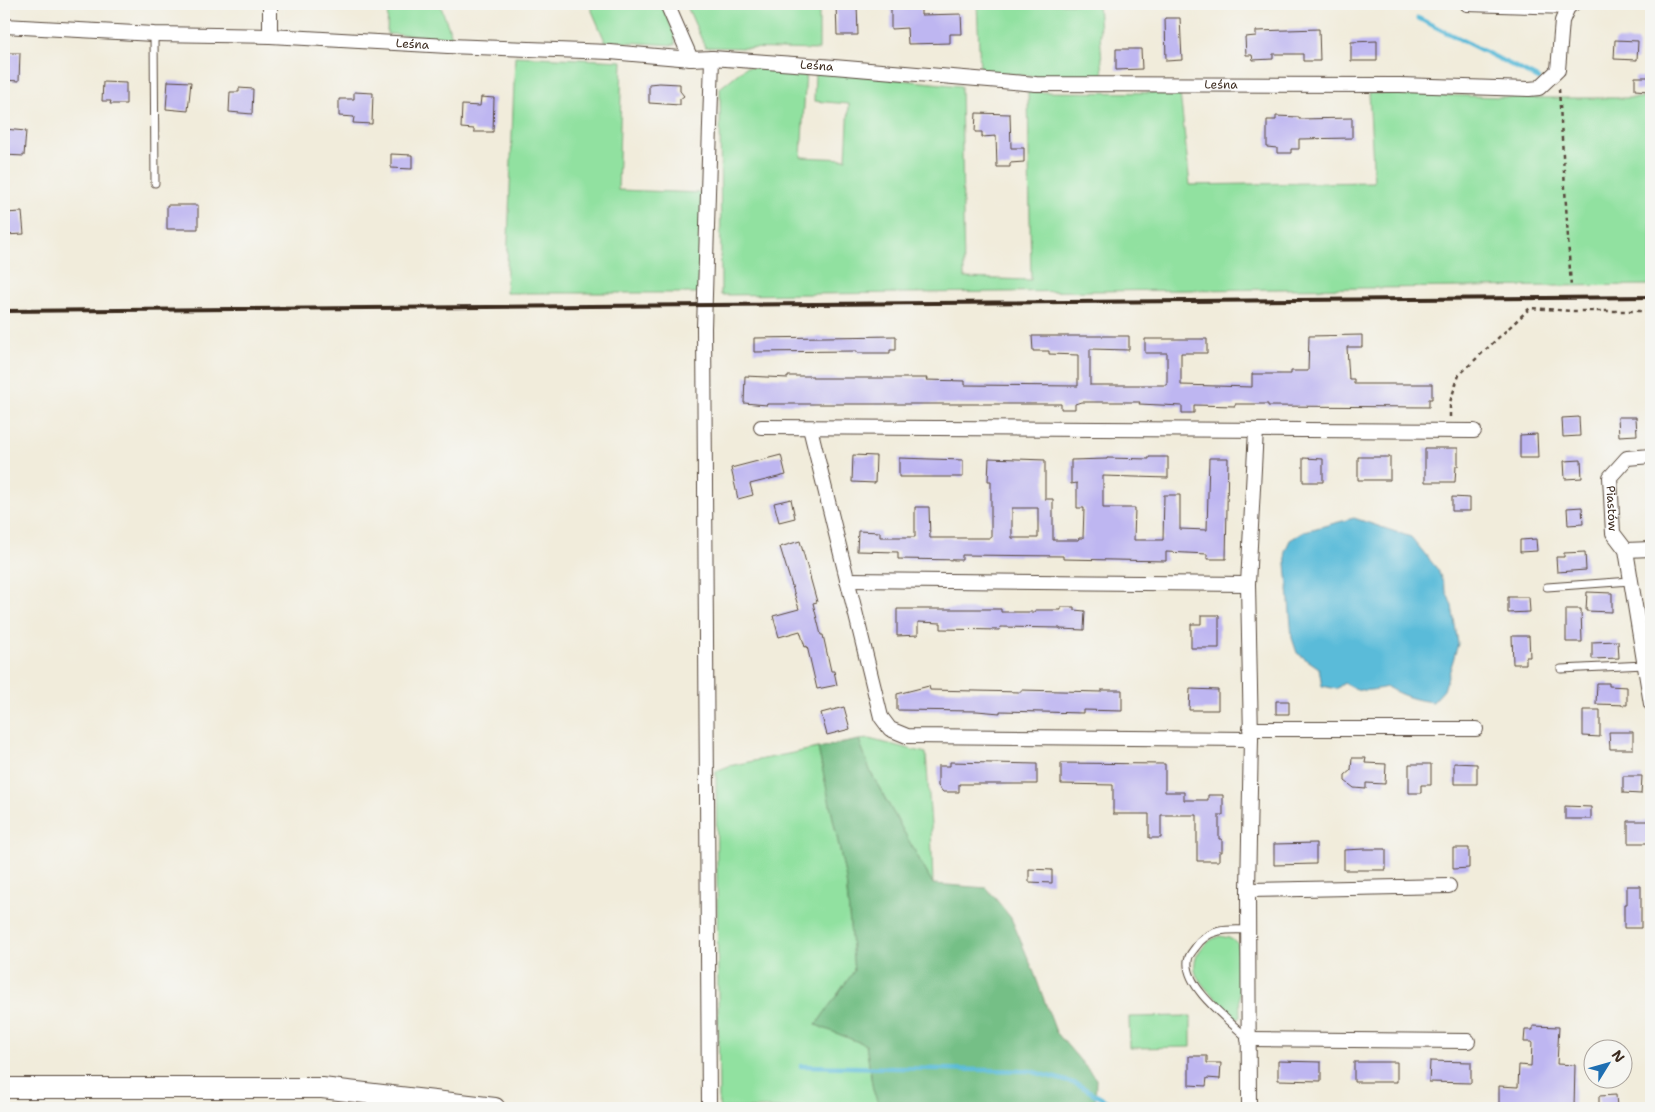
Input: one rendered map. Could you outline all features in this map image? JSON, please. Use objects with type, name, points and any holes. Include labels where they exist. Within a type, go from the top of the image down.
[{"type":"street","points":[[270,4],[270,36]]},
{"type":"street","points":[[667,4],[690,58]]},
{"type":"street","points":[[1467,4],[1570,5],[1562,21],[1558,70],[1554,75]]},
{"type":"street","name":"Leśna","points":[[4,26],[154,34],[270,36],[404,44],[610,52],[712,58],[1036,84],[1400,85],[1529,89],[1539,88],[1554,75]]},
{"type":"street","points":[[708,1108],[704,328],[712,58]]},
{"type":"street","points":[[761,427],[1474,431]]},
{"type":"street","points":[[810,428],[881,717],[890,729],[907,736],[1250,734],[1476,729]]},
{"type":"street","points":[[1249,1108],[1250,930],[1248,890],[1250,734],[1248,584],[1256,430]]},
{"type":"street","name":"Piastów","points":[[1651,456],[1627,458],[1610,476],[1613,533],[1626,550],[1646,656],[1651,704]]},
{"type":"street","points":[[1626,550],[1651,548]]},
{"type":"street","points":[[847,580],[1248,584]]},
{"type":"street","points":[[1248,890],[1449,886]]},
{"type":"street","points":[[1248,1039],[1468,1041]]},
{"type":"street","points":[[4,1088],[322,1088],[496,1108]]},
{"type":"lane","points":[[154,34],[156,183]]},
{"type":"lane","points":[[1548,587],[1631,581]]},
{"type":"lane","points":[[1561,669],[1646,656]]},
{"type":"lane","points":[[1248,1039],[1205,998],[1193,983],[1188,971],[1188,958],[1200,940],[1217,930],[1250,930]]},
{"type":"path","points":[[1554,75],[1559,89],[1571,288]]},
{"type":"path","points":[[1450,431],[1450,402],[1459,375],[1530,308],[1573,311],[1651,311]]},
{"type":"green space","points":[[388,4],[440,4],[452,37],[387,34]]},
{"type":"green space","points":[[589,4],[661,4],[675,35],[675,45],[605,41]]},
{"type":"green space","points":[[686,4],[819,4],[819,50],[705,47]]},
{"type":"green space","points":[[977,4],[1098,4],[1103,77],[1035,77],[980,70]]},
{"type":"green space","points":[[515,56],[622,61],[618,190],[702,193],[698,293],[506,293]]},
{"type":"green space","points":[[746,67],[806,70],[801,157],[846,159],[849,104],[814,101],[815,71],[961,86],[964,278],[1031,280],[1028,92],[1180,93],[1190,185],[1374,182],[1369,93],[1536,98],[1651,98],[1651,285],[721,295],[720,88]]},
{"type":"green space","points":[[869,739],[926,753],[933,884],[871,773],[859,740]]},
{"type":"green space","points":[[859,740],[871,773],[933,884],[987,888],[1011,918],[1056,1032],[1096,1079],[1095,1108],[880,1108],[873,1090],[866,1045],[816,1025],[854,971],[846,879],[818,748]]},
{"type":"green space","points":[[818,748],[846,879],[854,971],[816,1025],[866,1045],[873,1090],[880,1108],[720,1108],[716,771],[729,766]]},
{"type":"green space","points":[[1220,936],[1238,943],[1240,1017],[1235,1018],[1210,993],[1195,972],[1195,961],[1201,949],[1208,942]]},
{"type":"green space","points":[[1191,1016],[1191,1047],[1130,1048],[1129,1017]]},
{"type":"water","points":[[1354,518],[1411,537],[1438,570],[1452,606],[1458,644],[1444,690],[1433,702],[1409,697],[1387,687],[1365,690],[1344,683],[1336,689],[1322,686],[1319,668],[1297,653],[1292,638],[1285,551],[1290,540],[1305,531]]},
{"type":"building","points":[[836,4],[857,4],[858,35],[837,35]]},
{"type":"building","points":[[898,4],[921,6],[921,15],[961,14],[962,34],[950,34],[950,43],[908,44],[907,28],[891,29],[891,7],[898,7]]},
{"type":"building","points":[[1165,18],[1180,18],[1182,60],[1166,61]]},
{"type":"building","points":[[1319,29],[1320,61],[1303,61],[1303,54],[1273,54],[1273,59],[1253,60],[1252,55],[1246,55],[1245,37],[1256,36],[1256,31]]},
{"type":"building","points":[[1615,40],[1638,41],[1637,60],[1614,59]]},
{"type":"building","points":[[1377,41],[1377,61],[1351,61],[1351,42]]},
{"type":"building","points":[[1116,49],[1141,49],[1142,69],[1116,70]]},
{"type":"building","points":[[4,53],[20,53],[19,81],[4,80]]},
{"type":"building","points":[[1635,77],[1649,77],[1649,91],[1635,90]]},
{"type":"building","points":[[168,81],[191,82],[188,111],[166,109]]},
{"type":"building","points":[[103,82],[126,83],[126,104],[110,104],[111,101],[102,101]]},
{"type":"building","points":[[649,84],[680,84],[680,91],[684,96],[680,99],[680,105],[649,103]]},
{"type":"building","points":[[239,88],[253,89],[252,114],[229,112],[230,92],[239,92]]},
{"type":"building","points":[[354,92],[373,93],[372,124],[353,123],[354,117],[339,116],[339,99],[354,99]]},
{"type":"building","points":[[481,97],[494,98],[493,132],[474,132],[474,129],[461,128],[462,105],[480,106]]},
{"type":"building","points":[[976,113],[1010,114],[1011,148],[1024,148],[1024,162],[1010,163],[1010,167],[997,167],[996,136],[982,137],[982,132],[975,132]]},
{"type":"building","points":[[1276,116],[1299,117],[1299,119],[1352,118],[1352,138],[1299,139],[1299,149],[1291,149],[1291,153],[1277,153],[1277,148],[1267,147],[1267,120],[1276,120]]},
{"type":"building","points":[[4,129],[26,131],[24,156],[4,155]]},
{"type":"building","points":[[391,154],[412,155],[412,169],[391,168]]},
{"type":"building","points":[[167,205],[198,205],[198,229],[167,229]]},
{"type":"building","points":[[22,212],[24,234],[4,235],[4,213]]},
{"type":"building","points":[[1362,335],[1362,347],[1347,347],[1349,379],[1354,379],[1354,384],[1432,384],[1432,399],[1429,399],[1429,407],[1235,404],[1235,406],[1194,405],[1194,413],[1182,413],[1182,406],[1139,404],[1140,402],[1081,402],[1075,404],[1075,409],[1061,409],[1061,404],[767,405],[744,403],[745,376],[788,378],[788,376],[813,376],[813,378],[927,378],[926,380],[965,381],[965,385],[1078,386],[1078,355],[1049,354],[1049,351],[1033,351],[1032,336],[1129,336],[1129,350],[1090,349],[1090,385],[1167,385],[1167,353],[1145,353],[1145,339],[1207,339],[1207,353],[1181,353],[1181,385],[1252,387],[1252,374],[1291,374],[1291,371],[1308,371],[1309,336]]},
{"type":"building","points":[[896,336],[896,350],[890,350],[890,353],[857,353],[857,351],[754,352],[754,338]]},
{"type":"building","points":[[1579,417],[1580,436],[1563,437],[1562,418]]},
{"type":"building","points":[[1618,417],[1636,417],[1637,435],[1619,436]]},
{"type":"building","points":[[1537,434],[1538,458],[1520,458],[1520,435]]},
{"type":"building","points":[[1425,448],[1458,448],[1458,466],[1456,466],[1455,482],[1425,482]]},
{"type":"building","points":[[781,455],[786,475],[750,484],[753,495],[738,499],[731,468]]},
{"type":"building","points":[[853,455],[876,456],[875,483],[852,482]]},
{"type":"building","points":[[1149,457],[1168,457],[1168,478],[1103,476],[1103,508],[1135,508],[1134,540],[1163,540],[1164,495],[1180,495],[1180,529],[1207,530],[1209,458],[1228,458],[1226,559],[1207,559],[1207,554],[1166,552],[1166,561],[1063,559],[1063,556],[962,555],[962,560],[898,559],[898,552],[857,551],[858,531],[880,532],[880,537],[915,537],[915,507],[929,507],[930,538],[991,538],[991,481],[988,481],[989,458],[1045,460],[1045,499],[1053,499],[1053,540],[1078,540],[1083,538],[1084,508],[1077,508],[1077,483],[1071,484],[1071,460],[1107,458],[1149,459]],"holes":[[[1012,508],[1038,508],[1038,538],[1012,538]]]},
{"type":"building","points":[[1358,457],[1390,457],[1390,480],[1358,480]]},
{"type":"building","points":[[899,458],[963,460],[963,477],[899,477]]},
{"type":"building","points":[[1303,458],[1323,459],[1323,482],[1303,482]]},
{"type":"building","points":[[1581,460],[1582,478],[1565,479],[1564,461]]},
{"type":"building","points":[[1452,497],[1470,498],[1470,511],[1452,511]]},
{"type":"building","points":[[791,499],[795,518],[779,522],[774,503]]},
{"type":"building","points":[[1582,507],[1583,524],[1568,525],[1567,508]]},
{"type":"building","points":[[1536,539],[1537,551],[1520,552],[1520,540]]},
{"type":"building","points":[[800,541],[817,602],[813,603],[821,635],[823,635],[831,671],[834,671],[837,685],[817,689],[807,646],[805,647],[800,631],[779,637],[773,616],[799,609],[780,547]]},
{"type":"building","points":[[1585,552],[1586,570],[1557,572],[1556,557],[1564,557],[1564,553]]},
{"type":"building","points":[[1587,592],[1612,593],[1612,612],[1586,611]]},
{"type":"building","points":[[1508,597],[1529,597],[1530,612],[1508,613]]},
{"type":"building","points":[[1061,607],[1074,607],[1074,610],[1085,611],[1084,630],[1001,627],[1000,630],[941,629],[941,623],[918,622],[918,635],[897,636],[897,609],[1001,609],[1001,612],[1035,612],[1035,610],[1061,610]]},
{"type":"building","points":[[1566,609],[1581,609],[1582,642],[1566,642]]},
{"type":"building","points":[[1201,615],[1219,615],[1219,648],[1191,648],[1191,624],[1201,624]]},
{"type":"building","points":[[1512,636],[1529,636],[1530,657],[1526,657],[1526,664],[1513,664]]},
{"type":"building","points":[[1618,641],[1619,658],[1592,659],[1592,642]]},
{"type":"building","points":[[1597,683],[1609,683],[1609,686],[1627,687],[1627,705],[1596,704]]},
{"type":"building","points":[[929,686],[930,690],[1021,692],[1021,690],[1101,692],[1101,690],[1122,690],[1122,711],[1083,710],[1083,713],[1000,711],[1000,713],[897,710],[897,694]]},
{"type":"building","points":[[1190,689],[1218,690],[1218,710],[1189,710]]},
{"type":"building","points":[[1276,701],[1289,701],[1289,714],[1276,714]]},
{"type":"building","points":[[844,707],[850,729],[827,735],[821,713]]},
{"type":"building","points":[[1583,710],[1600,710],[1600,737],[1583,736]]},
{"type":"building","points":[[1609,732],[1633,732],[1633,749],[1610,749]]},
{"type":"building","points":[[1352,758],[1366,758],[1365,763],[1386,764],[1385,784],[1366,783],[1366,789],[1354,788],[1345,781],[1345,775],[1351,770]]},
{"type":"building","points":[[950,762],[1037,764],[1037,784],[959,784],[959,792],[943,792],[938,786],[938,766],[950,766]]},
{"type":"building","points":[[1061,763],[1165,764],[1165,792],[1184,792],[1184,800],[1208,800],[1208,795],[1223,795],[1223,815],[1219,815],[1219,839],[1222,839],[1222,852],[1219,852],[1219,861],[1197,861],[1197,815],[1161,815],[1161,838],[1149,838],[1149,814],[1113,814],[1113,785],[1061,784]]},
{"type":"building","points":[[1454,763],[1477,764],[1477,784],[1454,784]]},
{"type":"building","points":[[1409,764],[1431,764],[1431,785],[1421,785],[1421,793],[1409,793]]},
{"type":"building","points":[[1623,776],[1642,776],[1641,794],[1623,793]]},
{"type":"building","points":[[1565,806],[1591,807],[1591,819],[1565,819]]},
{"type":"building","points":[[1628,821],[1650,821],[1650,843],[1628,843]]},
{"type":"building","points":[[1316,843],[1316,864],[1274,865],[1274,844]]},
{"type":"building","points":[[1453,848],[1469,848],[1469,868],[1453,869]]},
{"type":"building","points":[[1386,849],[1386,870],[1344,870],[1344,850]]},
{"type":"building","points":[[1029,869],[1052,870],[1052,883],[1029,882]]},
{"type":"building","points":[[1627,886],[1641,886],[1641,928],[1624,928],[1624,904],[1627,904]]},
{"type":"building","points":[[1533,1026],[1559,1027],[1557,1064],[1575,1065],[1574,1108],[1499,1108],[1499,1086],[1518,1087],[1519,1065],[1531,1066],[1532,1042],[1524,1042],[1525,1030],[1533,1030]]},
{"type":"building","points":[[1189,1056],[1207,1056],[1207,1063],[1221,1063],[1220,1079],[1207,1078],[1206,1086],[1189,1085]]},
{"type":"building","points":[[1278,1061],[1321,1062],[1321,1081],[1278,1080]]},
{"type":"building","points":[[1430,1061],[1471,1062],[1471,1083],[1429,1082]]},
{"type":"building","points":[[1354,1062],[1397,1062],[1397,1082],[1354,1082]]},
{"type":"building","points":[[1616,1095],[1617,1108],[1599,1108],[1599,1096]]},
{"type":"waterway","points":[[1418,18],[1539,79]]},
{"type":"waterway","points":[[801,1066],[1030,1071],[1077,1084],[1118,1108]]},
{"type":"railway","points":[[4,311],[1651,297]]}]
